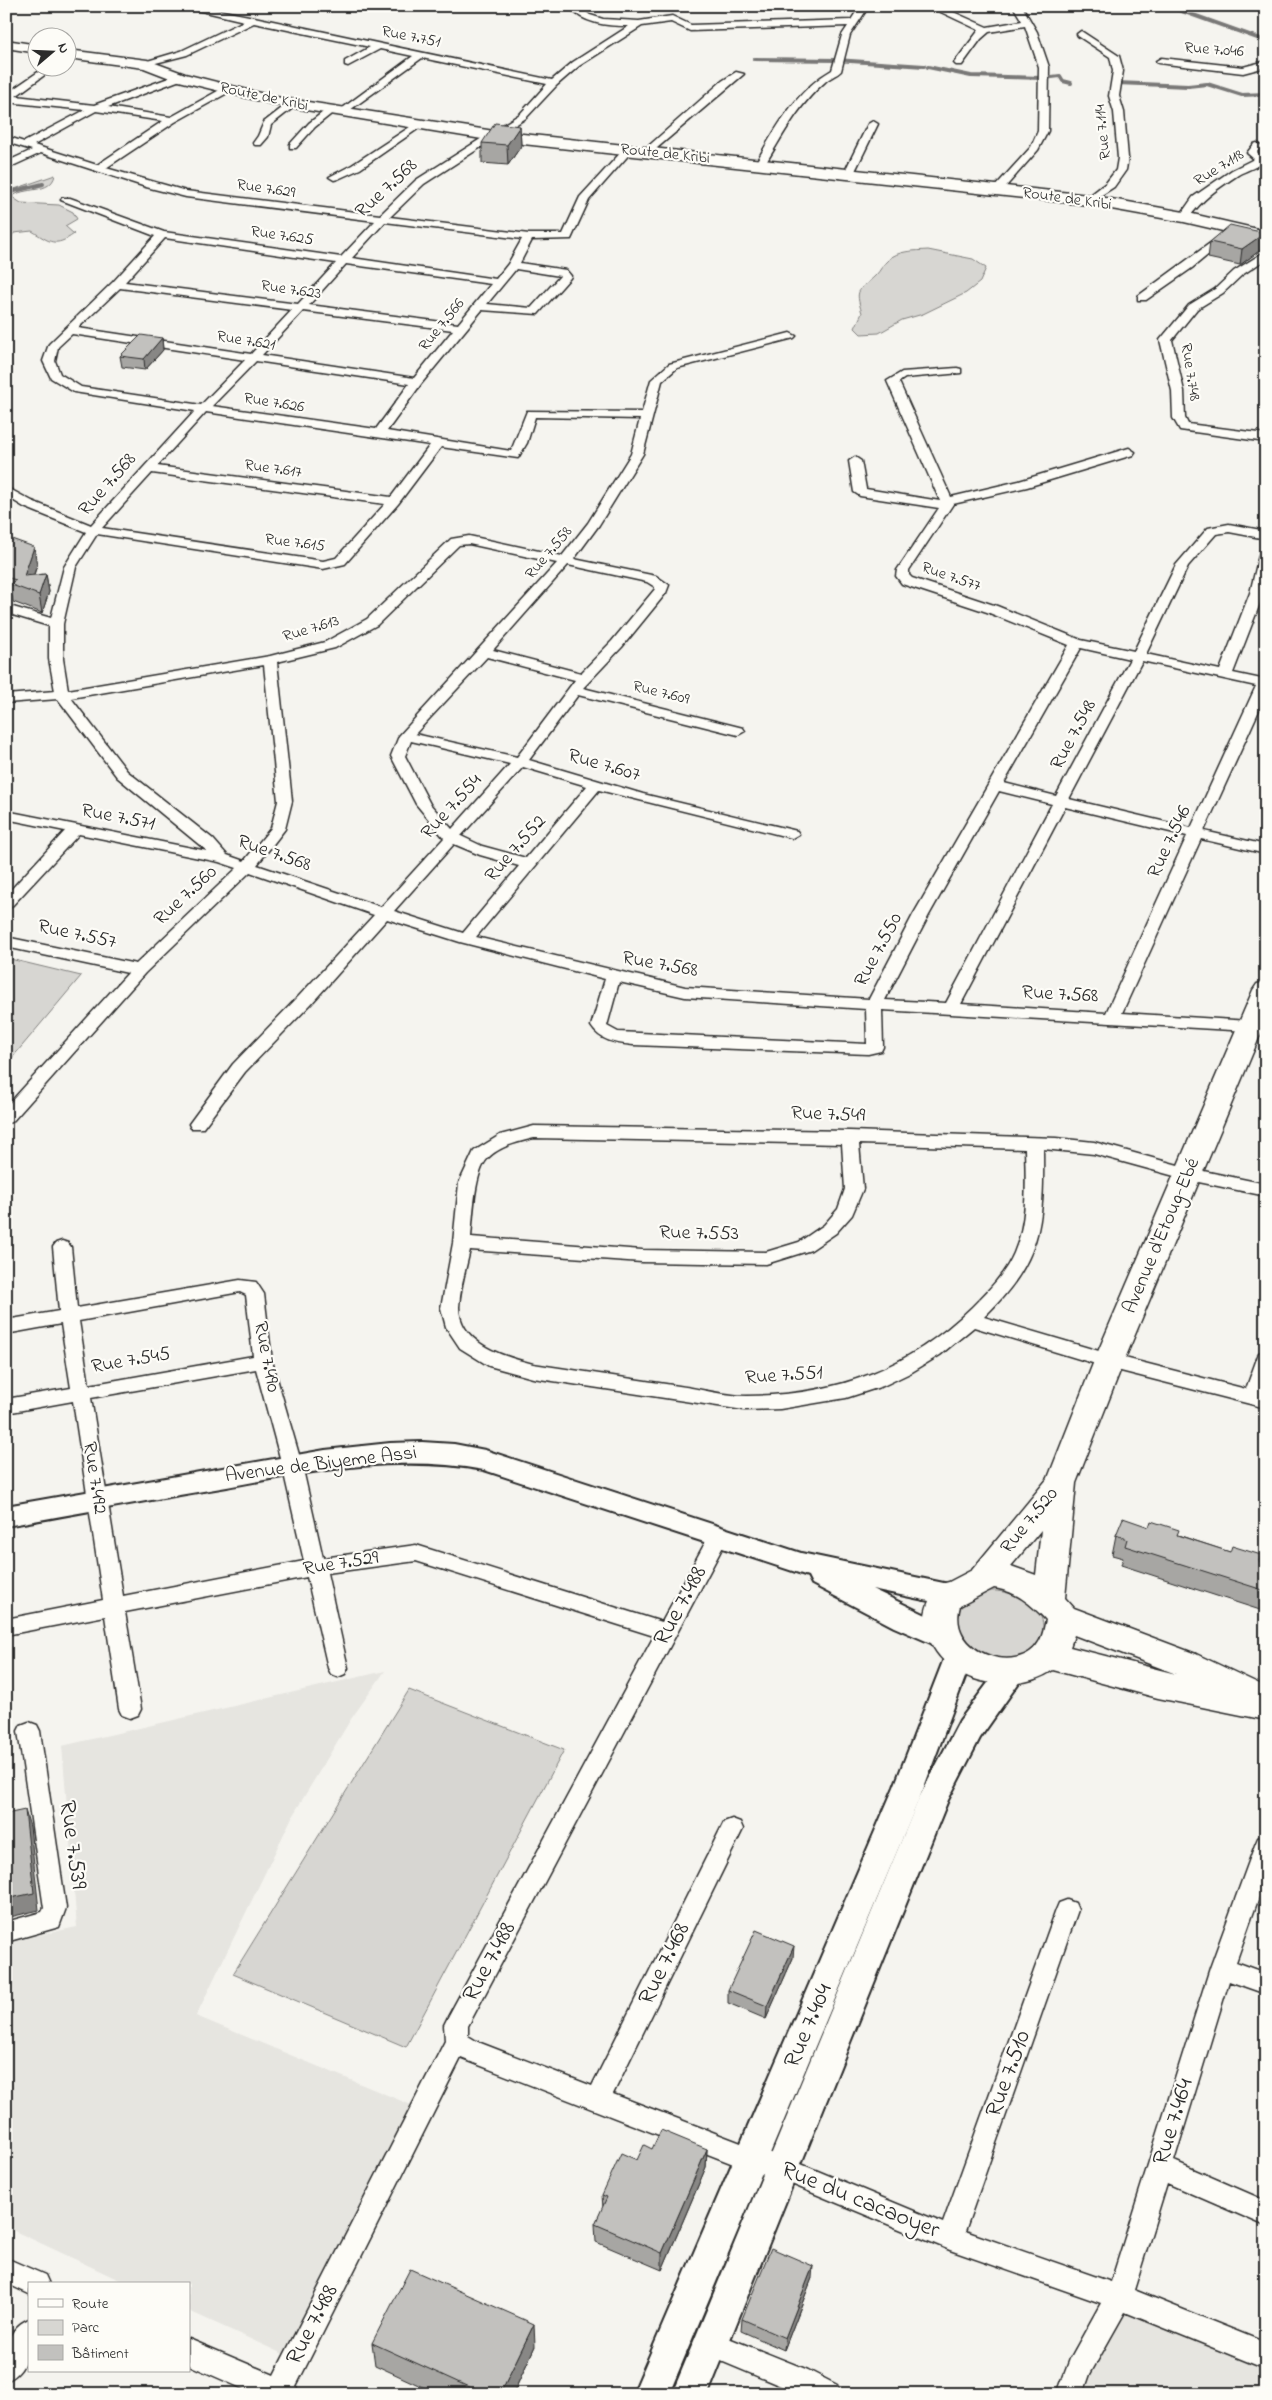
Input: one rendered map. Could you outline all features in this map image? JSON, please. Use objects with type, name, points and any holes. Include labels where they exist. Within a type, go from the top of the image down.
[{"type":"main road","points":[[6,44],[28,47]]},
{"type":"main road","name":"Route de Kribi","points":[[78,55],[146,64],[180,77],[294,103],[494,136],[1089,200],[1237,228],[1266,236]]},
{"type":"main road","points":[[1237,228],[1266,231]]},
{"type":"main road","name":"Avenue d'Etoug-Ebé","points":[[1061,1483],[1109,1360],[1189,1174],[1259,1027],[1266,990]]},
{"type":"main road","name":"Avenue de Biyeme Assi","points":[[6,1516],[292,1465],[404,1451],[460,1454],[485,1460],[801,1564],[948,1594]]},
{"type":"main road","name":"Rue 7.520","points":[[981,1581],[1061,1483]]},
{"type":"main road","name":"Rue 7.520","points":[[1056,1609],[1061,1483]]},
{"type":"main road","name":"Avenue de Biyeme Assi","points":[[801,1564],[951,1646]]},
{"type":"main road","points":[[1056,1609],[1057,1641],[1048,1655],[1034,1665],[1013,1671],[990,1670],[968,1662],[951,1646],[939,1621],[941,1607],[948,1594],[953,1596],[969,1585],[991,1575],[1019,1580],[1031,1586],[1056,1609],[1223,1680],[1266,1705]]},
{"type":"main road","name":"Rue 7.404","points":[[651,2394],[754,2160],[882,1850],[910,1789],[938,1718],[951,1646]]},
{"type":"main road","points":[[1048,1655],[1158,1684],[1266,1705]]},
{"type":"main road","name":"Rue 7.404","points":[[690,2394],[784,2169],[934,1798],[970,1729],[1013,1671]]},
{"type":"street","name":"Rue 7.751","points":[[184,6],[554,83]]},
{"type":"street","points":[[572,6],[588,18],[611,23],[639,24],[672,19],[690,28],[852,23]]},
{"type":"street","points":[[760,164],[781,128],[799,104],[822,79],[836,71],[846,34],[865,6]]},
{"type":"street","points":[[932,6],[986,30]]},
{"type":"street","points":[[997,190],[1033,151],[1042,134],[1044,67],[1029,23],[1017,6]]},
{"type":"street","points":[[146,64],[184,52],[254,20]]},
{"type":"street","points":[[960,63],[966,57],[978,36],[986,30],[1029,23]]},
{"type":"street","points":[[494,136],[523,116],[554,83],[576,64],[639,24]]},
{"type":"street","name":"Rue 7.114","points":[[1081,34],[1114,56],[1118,71],[1114,96],[1119,112],[1123,158],[1121,170],[1110,186],[1089,200]]},
{"type":"street","points":[[348,63],[379,46]]},
{"type":"street","points":[[293,146],[312,125],[360,98],[422,54]]},
{"type":"street","name":"Rue 7.046","points":[[1160,61],[1243,70],[1266,64]]},
{"type":"street","points":[[647,152],[726,83],[739,74]]},
{"type":"street","points":[[24,145],[70,123],[93,109],[180,77]]},
{"type":"street","points":[[7,98],[34,78]]},
{"type":"street","points":[[97,169],[172,120],[228,89]]},
{"type":"street","points":[[7,98],[128,112],[172,120]]},
{"type":"street","points":[[258,143],[263,137],[267,124],[294,103]]},
{"type":"street","points":[[334,177],[356,166],[419,124]]},
{"type":"street","points":[[849,173],[873,124]]},
{"type":"street","name":"Rue 7.568","points":[[494,136],[457,156],[428,177],[382,219],[254,358],[204,408],[93,530],[70,567],[56,624],[56,659],[62,694],[122,774],[193,830],[222,858],[466,939],[613,978],[685,992],[950,1010],[1112,1017],[1259,1027]]},
{"type":"street","name":"Rue 7.629","points":[[6,139],[97,169],[186,194],[529,237],[567,237],[584,198],[628,150]]},
{"type":"street","name":"Rue 7.118","points":[[1184,218],[1197,199],[1236,172],[1258,161],[1260,159],[1252,153],[1257,146]]},
{"type":"street","points":[[6,166],[41,150]]},
{"type":"street","name":"Rue 7.625","points":[[66,200],[162,235],[498,282]]},
{"type":"street","points":[[1142,298],[1188,266],[1237,228]]},
{"type":"street","name":"Rue 7.626","points":[[162,235],[117,284],[53,346],[49,361],[55,376],[78,390],[97,394],[379,433],[514,455],[524,443],[525,422],[531,412],[647,416]]},
{"type":"street","name":"Rue 7.566","points":[[379,433],[417,382],[513,265],[529,237]]},
{"type":"street","name":"Rue 7.748","points":[[1266,254],[1238,273],[1219,291],[1187,312],[1166,340],[1166,346],[1178,391],[1180,423],[1184,427],[1266,438]]},
{"type":"street","points":[[479,306],[534,312],[566,276],[562,272],[513,265]]},
{"type":"street","name":"Rue 7.623","points":[[117,284],[461,328]]},
{"type":"street","name":"Rue 7.621","points":[[71,330],[417,382]]},
{"type":"street","name":"Rue 7.558","points":[[452,836],[430,813],[398,756],[406,736],[565,561],[593,525],[637,454],[657,380],[673,366],[790,336]]},
{"type":"street","points":[[947,504],[893,381],[902,375],[958,371]]},
{"type":"street","name":"Rue 7.615","points":[[6,491],[28,504],[93,530],[323,565],[340,561],[394,501],[438,443]]},
{"type":"street","points":[[855,461],[860,492],[947,504],[1023,484],[1129,452]]},
{"type":"street","name":"Rue 7.617","points":[[148,469],[394,501]]},
{"type":"street","name":"Rue 7.577","points":[[947,504],[903,570],[902,576],[907,581],[992,609],[1077,643],[1137,658],[1265,684]]},
{"type":"street","name":"Rue 7.548","points":[[950,1010],[1137,658],[1182,565],[1212,531],[1229,528],[1266,535]]},
{"type":"street","name":"Rue 7.613","points":[[6,699],[62,694],[270,660],[330,645],[372,622],[455,542],[469,540],[565,561]]},
{"type":"street","points":[[1225,675],[1262,594],[1266,551]]},
{"type":"street","name":"Rue 7.554","points":[[197,1124],[239,1068],[384,913],[520,762],[579,684],[617,644],[661,590],[662,586],[651,579],[565,561]]},
{"type":"street","points":[[6,609],[56,624]]},
{"type":"street","name":"Rue 7.550","points":[[613,978],[599,1026],[602,1031],[609,1035],[634,1040],[868,1049],[876,1047],[874,1005],[921,915],[1077,643]]},
{"type":"street","name":"Rue 7.609","points":[[484,652],[579,684],[738,731]]},
{"type":"street","name":"Rue 7.560","points":[[6,1118],[139,970],[248,866],[278,829],[284,802],[270,660]]},
{"type":"street","name":"Rue 7.546","points":[[1112,1017],[1265,684]]},
{"type":"street","name":"Rue 7.607","points":[[406,736],[520,762],[596,784],[792,834]]},
{"type":"street","name":"Rue 7.552","points":[[466,939],[596,784]]},
{"type":"street","points":[[996,786],[1266,850]]},
{"type":"street","name":"Rue 7.571","points":[[6,815],[222,858]]},
{"type":"street","points":[[6,904],[74,830]]},
{"type":"street","points":[[452,836],[464,844],[529,864]]},
{"type":"street","name":"Rue 7.557","points":[[6,942],[139,970]]},
{"type":"street","name":"Rue 7.549","points":[[462,1243],[468,1183],[480,1155],[506,1139],[534,1132],[673,1133],[1034,1143],[1094,1148],[1189,1174],[1266,1190]]},
{"type":"street","name":"Rue 7.553","points":[[462,1243],[642,1256],[766,1258],[805,1246],[830,1229],[846,1211],[854,1189],[850,1137]]},
{"type":"street","name":"Rue 7.551","points":[[462,1243],[450,1308],[455,1327],[467,1343],[496,1361],[533,1371],[744,1403],[778,1403],[824,1397],[863,1386],[907,1369],[942,1346],[972,1320],[1014,1274],[1026,1246],[1034,1211],[1034,1143]]},
{"type":"street","name":"Rue 7.492","points":[[62,1247],[69,1317],[130,1709]]},
{"type":"street","name":"Rue 7.490","points":[[6,1327],[240,1286],[250,1288],[255,1294],[263,1361],[292,1465],[338,1668]]},
{"type":"street","points":[[972,1320],[1109,1360],[1260,1399],[1266,1358]]},
{"type":"street","name":"Rue 7.545","points":[[6,1406],[263,1361]]},
{"type":"street","name":"Rue 7.488","points":[[281,2393],[457,2042],[456,2025],[718,1537]]},
{"type":"street","name":"Rue 7.529","points":[[6,1627],[316,1567],[416,1553],[668,1632]]},
{"type":"street","name":"Rue 7.539","points":[[6,1932],[51,1920],[55,1908],[29,1731]]},
{"type":"street","name":"Rue 7.468","points":[[598,2099],[732,1830]]},
{"type":"street","name":"Rue 7.464","points":[[1070,2394],[1079,2368],[1119,2297],[1222,1968],[1266,1845]]},
{"type":"street","name":"Rue 7.510","points":[[950,2238],[1068,1910]]},
{"type":"street","points":[[1222,1968],[1266,1984]]},
{"type":"street","name":"Rue du cacaoyer","points":[[457,2042],[470,2050],[754,2160],[784,2169],[950,2238],[1119,2297],[1266,2356]]},
{"type":"street","points":[[1160,2167],[1266,2214]]},
{"type":"street","points":[[6,2270],[32,2282]]},
{"type":"street","points":[[6,2368],[28,2334]]},
{"type":"street","points":[[711,2344],[799,2379],[828,2394]]},
{"type":"street","points":[[190,2352],[281,2393]]},
{"type":"shaded area","points":[[385,1671],[351,1719],[293,1815],[196,2016],[421,2109],[294,2359],[190,2311],[190,2282],[124,2282],[6,2227],[6,1942],[77,1927],[62,1746]]},
{"type":"shaded area","points":[[1108,2305],[1266,2370],[1266,2394],[1078,2394]]},
{"type":"green space","points":[[55,175],[52,181],[43,188],[23,192],[12,197],[21,203],[59,205],[73,212],[77,219],[65,226],[74,234],[62,241],[53,242],[32,231],[14,233],[6,245],[6,192]]},
{"type":"green space","points":[[928,250],[973,259],[986,268],[980,282],[966,293],[923,314],[902,320],[879,333],[861,334],[855,328],[862,313],[858,294],[862,288],[876,275],[885,263],[897,254]]},
{"type":"green space","points":[[6,958],[81,976],[6,1065]]},
{"type":"green space","points":[[989,1591],[1012,1594],[1032,1605],[1039,1613],[1043,1623],[1042,1633],[1036,1645],[1026,1654],[1015,1658],[1002,1659],[989,1656],[977,1651],[961,1632],[958,1619],[961,1606],[964,1602]]},
{"type":"green space","points":[[409,1690],[564,1750],[406,2047],[233,1974]]},
{"type":"building","points":[[495,123],[520,126],[507,145],[482,143]]},
{"type":"building","points":[[1230,225],[1265,233],[1242,249],[1210,242]]},
{"type":"building","points":[[141,335],[162,338],[144,359],[120,356]]},
{"type":"building","points":[[6,537],[34,547],[24,576],[46,574],[39,595],[9,584],[16,580],[6,577]]},
{"type":"building","points":[[1123,1518],[1149,1527],[1151,1521],[1179,1530],[1177,1535],[1230,1552],[1232,1546],[1261,1555],[1259,1561],[1266,1564],[1266,1591],[1125,1546],[1127,1539],[1116,1535]]},
{"type":"building","points":[[25,1810],[34,1893],[6,1899],[6,1814]]},
{"type":"building","points":[[756,1930],[794,1946],[767,2006],[728,1990]]},
{"type":"building","points":[[661,2130],[707,2149],[662,2253],[595,2224],[607,2197],[602,2195],[621,2153],[637,2160],[644,2145],[652,2149]]},
{"type":"building","points":[[771,2248],[813,2266],[785,2338],[742,2319]]},
{"type":"building","points":[[410,2269],[534,2324],[500,2394],[484,2394],[372,2343]]},
{"type":"waterway","points":[[1168,6],[1266,41]]},
{"type":"waterway","points":[[754,59],[836,60],[924,66]]},
{"type":"waterway","points":[[928,67],[971,76],[1041,78]]},
{"type":"waterway","points":[[1044,78],[1060,76],[1063,81],[1071,83]]},
{"type":"waterway","points":[[1117,83],[1188,86],[1207,84],[1242,95],[1266,94]]},
{"type":"waterway","points":[[6,193],[43,184]]}]
